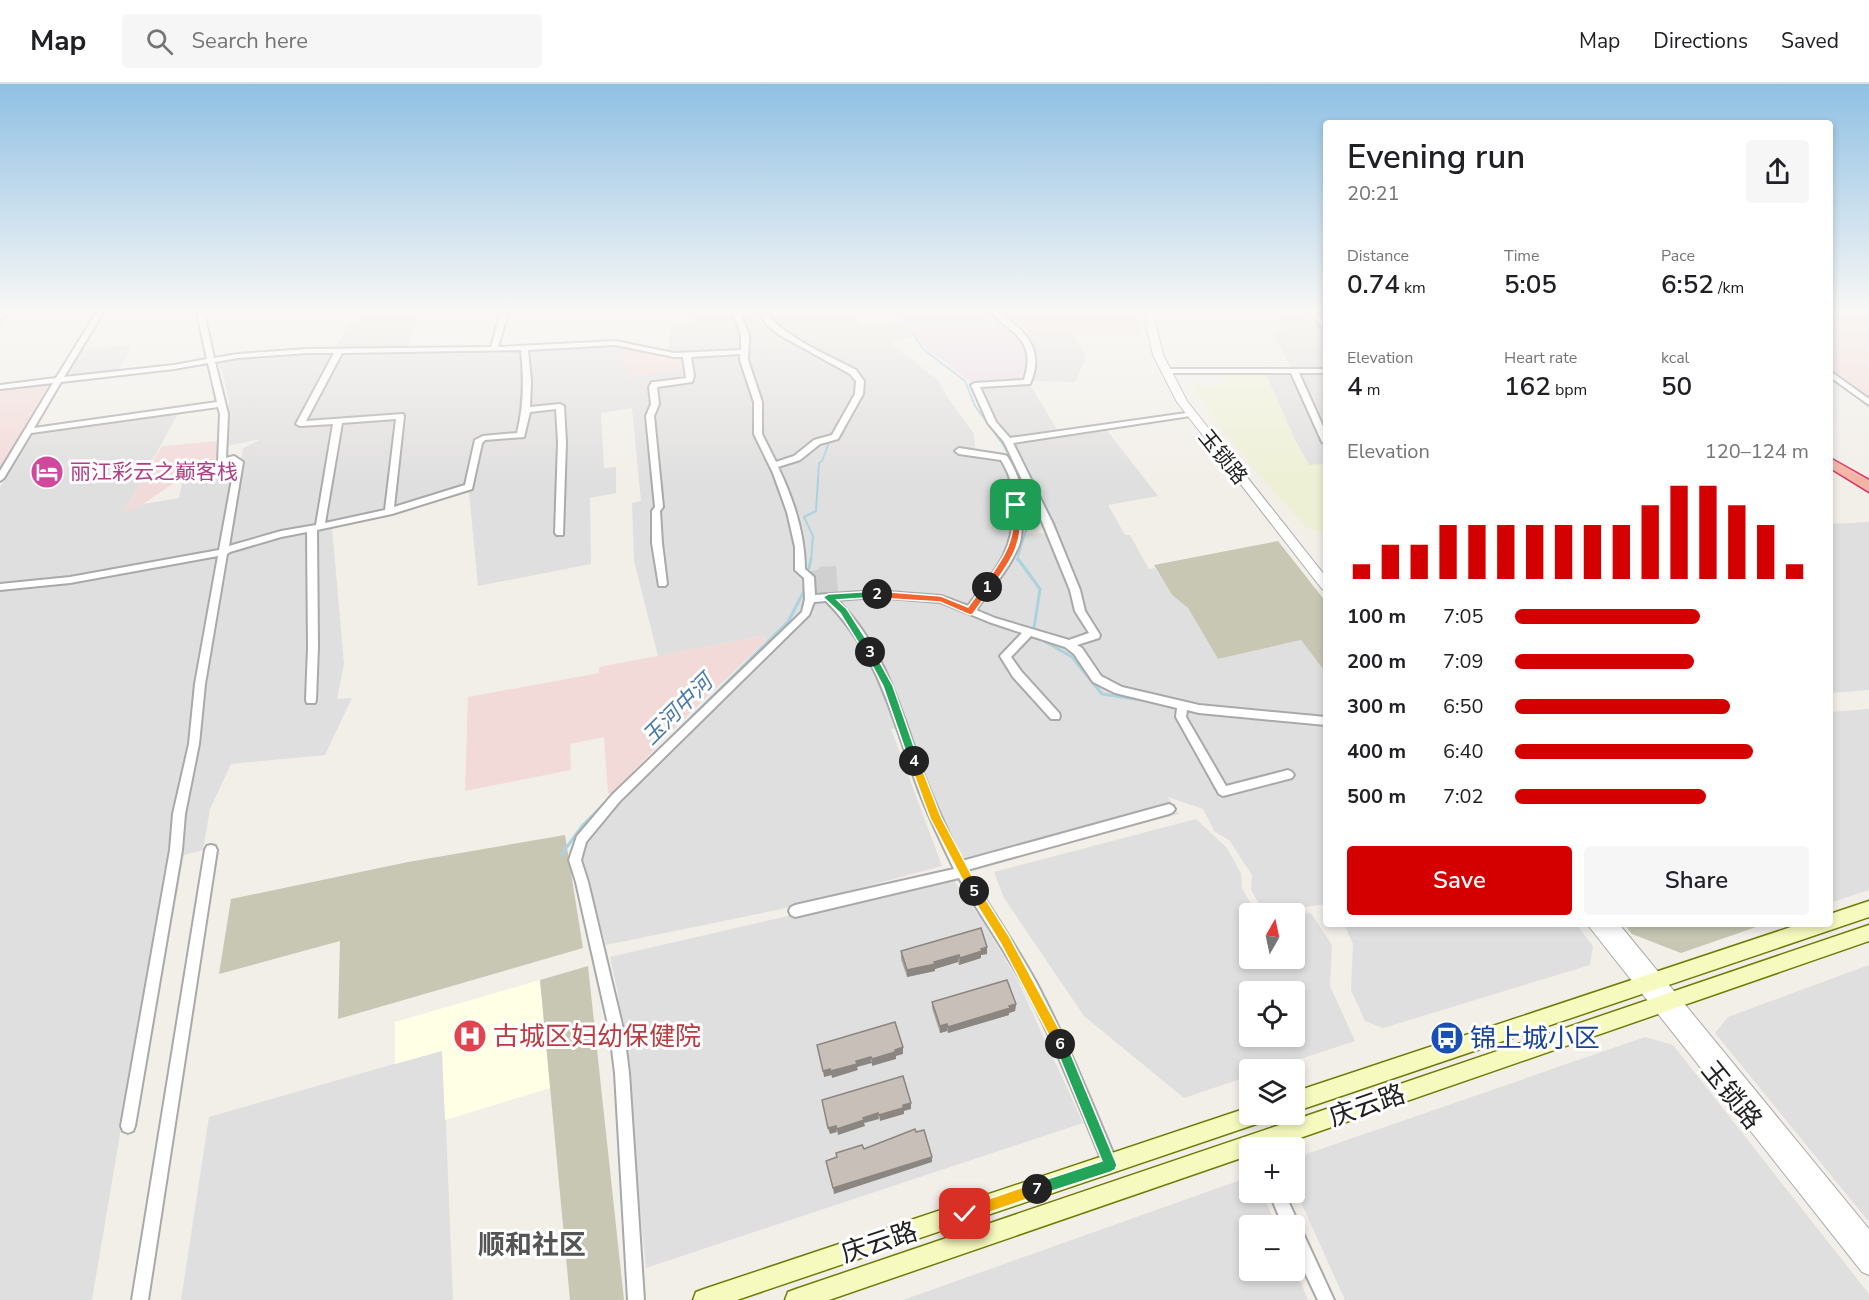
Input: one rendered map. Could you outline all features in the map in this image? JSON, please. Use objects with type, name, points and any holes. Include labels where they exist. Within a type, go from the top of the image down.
[{"type":"highway","points":[[1833,456],[1869,479]]},
{"type":"highway","points":[[1833,464],[1869,487]]},
{"type":"main road","points":[[1833,921],[1869,909]]},
{"type":"main road","name":"庆云路","points":[[1305,1098],[1815,927]]},
{"type":"main road","name":"庆云路","points":[[1281,1137],[1869,933]]},
{"type":"main road","name":"庆云路","points":[[704,1300],[1239,1121]]},
{"type":"main road","name":"庆云路","points":[[796,1300],[1239,1151]]},
{"type":"street","points":[[0,478],[63,370]]},
{"type":"street","points":[[0,387],[149,370]]},
{"type":"street","points":[[128,1126],[176,849],[179,814],[194,744],[201,684],[239,462],[234,459],[222,462],[225,414],[214,370]]},
{"type":"street","points":[[329,370],[300,424],[400,416],[389,512]]},
{"type":"street","points":[[0,587],[70,580],[225,551],[281,534],[389,512],[469,487],[477,442],[483,438],[521,435],[527,410],[529,383],[527,370]]},
{"type":"street","points":[[662,584],[657,543],[656,511],[659,507],[650,416],[655,401],[653,387],[655,384],[689,380],[689,370]]},
{"type":"street","points":[[636,1300],[622,1073],[617,1033],[575,860],[576,851],[581,840],[616,798],[806,613],[810,599],[809,577],[800,570],[800,547],[795,529],[774,465],[758,434],[758,402],[747,370]]},
{"type":"street","points":[[774,465],[797,458],[817,442],[836,436],[859,394],[860,381],[849,370]]},
{"type":"street","points":[[1030,370],[1027,382],[975,385],[992,423],[1008,441],[1048,524],[1075,590],[1080,611],[1095,635],[1069,644]]},
{"type":"street","name":"玉锁路","points":[[1164,370],[1190,414],[1323,581]]},
{"type":"street","points":[[1173,371],[1323,371]]},
{"type":"street","name":"玉锁路","points":[[1173,371],[1206,424],[1323,568]]},
{"type":"street","points":[[1294,371],[1323,435]]},
{"type":"street","points":[[1833,375],[1869,403]]},
{"type":"street","points":[[28,431],[222,404]]},
{"type":"street","points":[[527,410],[560,406],[562,442],[560,533]]},
{"type":"street","points":[[1008,441],[1190,414]]},
{"type":"street","points":[[311,700],[316,527],[338,421]]},
{"type":"street","points":[[959,451],[1004,458],[1014,475],[1017,487],[1018,524],[1011,552],[970,611]]},
{"type":"street","points":[[810,599],[866,595],[941,599],[1069,644],[1078,651],[1097,679],[1107,686],[1199,709],[1323,721]]},
{"type":"street","points":[[828,597],[844,611],[888,686],[918,774],[961,869],[1005,940],[1047,1017],[1111,1165]]},
{"type":"street","points":[[1030,631],[1005,656],[1017,674],[1055,716]]},
{"type":"street","points":[[1183,705],[1181,717],[1223,791],[1288,775]]},
{"type":"street","points":[[795,911],[961,869],[1169,809]]},
{"type":"street","points":[[140,1300],[211,850]]},
{"type":"street","name":"玉锁路","points":[[1598,927],[1649,982],[1869,1244]]},
{"type":"street","name":"玉锁路","points":[[1611,927],[1649,982]]},
{"type":"street","name":"玉锁路","points":[[1666,1002],[1869,1265]]},
{"type":"street","points":[[1305,1255],[1326,1300]]},
{"type":"shaded area","points":[[69,370],[117,370],[73,375],[67,373]]},
{"type":"shaded area","points":[[221,370],[627,370],[628,377],[649,370],[925,370],[938,380],[974,434],[975,451],[1006,456],[1019,479],[1019,503],[1023,522],[1021,534],[1046,533],[1067,583],[1012,442],[1105,428],[1158,496],[1108,505],[1125,535],[1130,535],[1149,569],[1155,568],[1172,595],[1188,608],[1218,659],[1301,640],[1323,669],[1323,904],[1305,907],[1305,903],[1258,903],[1251,890],[1252,875],[1229,840],[1215,832],[1203,809],[1168,797],[1179,814],[968,867],[940,819],[906,726],[891,729],[942,866],[782,909],[606,945],[580,852],[586,838],[658,760],[774,648],[762,636],[658,656],[634,561],[632,503],[641,501],[632,408],[601,413],[604,468],[616,467],[616,493],[590,498],[591,564],[478,586],[469,492],[360,522],[332,527],[344,664],[337,699],[352,698],[325,755],[231,764],[210,809],[203,850],[184,855],[160,988],[144,992],[92,1300],[0,1300],[0,588],[228,553],[243,448],[261,439],[227,446],[229,402]]},
{"type":"shaded area","points":[[626,370],[682,370],[627,377]]},
{"type":"shaded area","points":[[955,370],[1028,370],[1024,380],[972,383]]},
{"type":"shaded area","points":[[1033,370],[1081,370],[1075,382],[1031,379]]},
{"type":"shaded area","points":[[1263,370],[1323,370],[1323,464],[1309,465],[1295,440]]},
{"type":"shaded area","points":[[1833,370],[1869,370],[1869,399],[1833,372]]},
{"type":"shaded area","points":[[1222,374],[1266,374],[1295,440],[1309,465],[1323,464],[1323,533],[1306,527],[1271,489],[1222,430],[1192,385],[1225,385]]},
{"type":"shaded area","points":[[1029,383],[1058,431],[1008,439],[994,424],[978,386]]},
{"type":"shaded area","points":[[49,384],[0,468],[0,389]]},
{"type":"shaded area","points":[[179,412],[124,512],[143,504],[179,498],[182,483],[197,476],[236,465],[222,549],[68,578],[0,585],[0,487],[32,432]]},
{"type":"shaded area","points":[[219,441],[215,466],[180,479],[143,504],[123,513],[162,446]]},
{"type":"shaded area","points":[[1869,522],[1869,690],[1833,693],[1833,524]]},
{"type":"shaded area","points":[[1278,541],[1323,598],[1323,669],[1301,640],[1218,659],[1188,608],[1172,595],[1154,565]]},
{"type":"shaded area","points":[[836,566],[838,593],[819,595],[819,592],[813,592],[811,571],[818,570],[819,567]]},
{"type":"shaded area","points":[[762,636],[766,641],[690,713],[612,793],[608,793],[604,737],[570,744],[571,770],[465,791],[468,697],[599,673],[599,667]]},
{"type":"shaded area","points":[[1869,709],[1869,890],[1833,902],[1833,712]]},
{"type":"shaded area","points":[[1196,819],[1227,848],[1241,873],[1242,888],[1250,903],[1239,903],[1239,969],[1305,969],[1305,913],[1311,913],[1332,945],[1330,986],[1355,1041],[1300,1059],[1239,1059],[1239,1079],[1184,1098],[1084,1016],[1004,898],[994,872]]},
{"type":"shaded area","points":[[565,835],[583,948],[338,1019],[340,941],[219,974],[231,899],[408,862]]},
{"type":"shaded area","points":[[952,878],[980,917],[1017,979],[1083,1123],[646,1268],[617,989],[610,957]]},
{"type":"shaded area","points":[[1345,927],[1578,927],[1593,946],[1590,965],[1383,1028],[1365,1021],[1351,990],[1353,944]]},
{"type":"shaded area","points":[[1626,927],[1756,927],[1681,953],[1632,934]]},
{"type":"shaded area","points":[[1869,965],[1869,1222],[1715,1033],[1728,1017]]},
{"type":"shaded area","points":[[588,966],[624,1300],[570,1300],[540,980]]},
{"type":"shaded area","name":"古城区妇幼保健院","points":[[540,980],[550,1088],[445,1120],[442,1051],[395,1064],[395,1022]]},
{"type":"shaded area","points":[[1645,1037],[1673,1045],[1869,1294],[1869,1300],[1345,1300],[1301,1203],[1305,1203],[1305,1155]]},
{"type":"shaded area","points":[[443,1050],[453,1300],[181,1300],[209,1117]]},
{"type":"shaded area","points":[[1239,1181],[1239,1203],[1266,1203],[1272,1215],[1239,1215],[1239,1281],[1300,1281],[1308,1300],[903,1300]]},
{"type":"building","points":[[981,928],[987,947],[981,949],[982,951],[907,970],[901,951]]},
{"type":"building","points":[[1007,980],[1016,1004],[1009,1006],[1010,1008],[948,1027],[947,1024],[940,1026],[932,1002]]},
{"type":"building","points":[[895,1022],[903,1047],[872,1059],[871,1057],[856,1061],[857,1064],[823,1071],[817,1045]]},
{"type":"building","points":[[903,1076],[911,1103],[903,1105],[903,1108],[879,1115],[878,1113],[837,1129],[836,1126],[828,1128],[822,1100]]},
{"type":"building","points":[[915,1129],[916,1132],[924,1130],[932,1157],[833,1188],[826,1161],[837,1157],[836,1153],[862,1145],[864,1149]]},
{"type":"waterway","points":[[950,370],[965,381],[975,406],[1004,446],[1023,482],[1023,502],[1029,521],[1017,560]]},
{"type":"waterway","name":"玉河中河","points":[[833,434],[846,411]]},
{"type":"waterway","name":"玉河中河","points":[[811,560],[813,536],[804,517],[816,511],[819,463],[822,461],[830,440]]},
{"type":"waterway","name":"玉河中河","points":[[809,568],[811,559]]},
{"type":"waterway","points":[[1018,559],[1040,589],[1034,628]]},
{"type":"waterway","name":"玉河中河","points":[[621,787],[788,622],[804,591],[805,582]]},
{"type":"waterway","points":[[1046,642],[1072,657],[1102,694],[1149,701]]},
{"type":"waterway","name":"玉河中河","points":[[561,855],[583,825],[610,798]]},
{"type":"place","name":"丽江彩云之巅客栈","points":[[47,472]]},
{"type":"place","name":"古城区妇幼保健院","points":[[470,1036]]},
{"type":"place","name":"锦上城小区","points":[[1447,1038]]},
{"type":"district","name":"顺和社区","points":[[532,1245]]},
{"type":"route","points":[[965,1214],[1111,1165],[1047,1017],[1005,940],[963,874],[936,818],[918,774],[888,686],[844,611],[828,597],[875,594],[913,596],[941,599],[970,611],[1007,560],[1015,543],[1018,524],[1016,505]]}]
